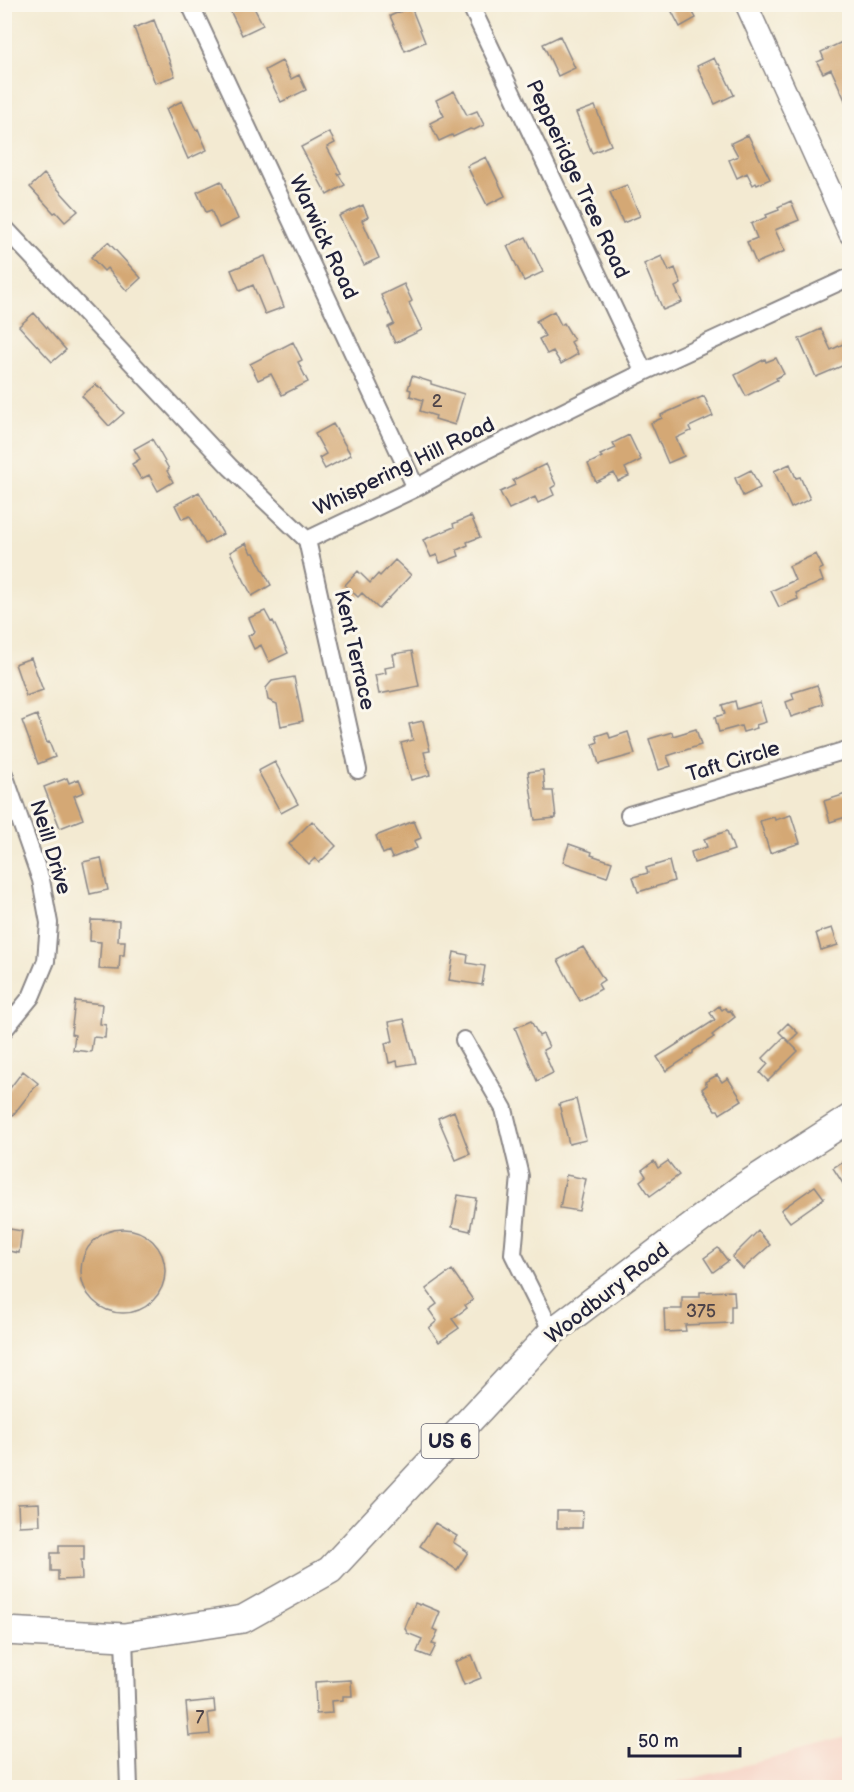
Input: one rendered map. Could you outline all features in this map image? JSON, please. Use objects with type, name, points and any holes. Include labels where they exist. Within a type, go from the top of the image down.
[{"type":"main road","name":"Woodbury Road","points":[[4,1631],[124,1637],[243,1619],[330,1570],[552,1332],[743,1187],[849,1118]]},
{"type":"street","name":"Warwick Road","points":[[190,4],[416,488]]},
{"type":"street","name":"Pepperidge Tree Road","points":[[471,4],[644,372]]},
{"type":"street","points":[[746,4],[849,234]]},
{"type":"street","name":"Whispering Hill Road","points":[[4,227],[230,467],[307,540],[416,488],[644,372],[849,277]]},
{"type":"street","name":"Kent Terrace","points":[[307,540],[358,770]]},
{"type":"street","name":"Taft Circle","points":[[629,816],[849,749]]},
{"type":"street","name":"Neill Drive","points":[[4,774],[41,880],[50,923],[46,961],[31,997],[4,1030]]},
{"type":"street","points":[[464,1040],[504,1109],[520,1176],[513,1254],[552,1332]]},
{"type":"street","points":[[124,1637],[129,1788]]},
{"type":"shaded area","points":[[849,1737],[849,1787],[658,1787],[770,1759]]},
{"type":"building","points":[[227,4],[252,4],[263,25],[242,35]]},
{"type":"building","points":[[668,4],[688,4],[696,18],[680,27]]},
{"type":"building","points":[[411,7],[425,42],[405,51],[390,16]]},
{"type":"building","points":[[154,20],[175,76],[155,83],[134,28]]},
{"type":"building","points":[[560,36],[575,68],[558,76],[543,44]]},
{"type":"building","points":[[842,42],[849,58],[849,109],[831,69],[823,73],[817,62],[824,59],[821,52]]},
{"type":"building","points":[[714,58],[734,95],[715,104],[697,66]]},
{"type":"building","points":[[282,61],[291,79],[299,75],[306,90],[281,102],[265,70]]},
{"type":"building","points":[[454,91],[467,115],[477,111],[484,125],[439,141],[430,123],[444,116],[436,100]]},
{"type":"building","points":[[182,101],[207,150],[188,159],[166,109]]},
{"type":"building","points":[[595,106],[611,145],[592,153],[576,113]]},
{"type":"building","points":[[329,132],[335,143],[327,147],[345,185],[327,195],[301,147]]},
{"type":"building","points":[[748,135],[770,179],[757,185],[756,183],[753,185],[747,173],[737,178],[729,160],[738,156],[731,143]]},
{"type":"building","points":[[486,157],[505,196],[487,205],[467,166]]},
{"type":"building","points":[[44,174],[78,211],[65,222],[30,187]]},
{"type":"building","points":[[221,181],[238,219],[219,228],[211,210],[206,212],[197,192]]},
{"type":"building","points":[[627,185],[640,216],[623,223],[610,192]]},
{"type":"building","points":[[791,201],[799,220],[775,230],[785,251],[756,263],[747,242],[757,238],[751,224],[767,217],[766,215],[779,210],[778,207]]},
{"type":"building","points":[[363,205],[368,217],[362,220],[379,258],[364,265],[339,216]]},
{"type":"building","points":[[526,237],[543,272],[524,281],[507,246]]},
{"type":"building","points":[[108,242],[141,278],[127,291],[107,268],[104,271],[91,257]]},
{"type":"building","points":[[265,256],[284,307],[265,314],[253,285],[240,291],[231,270]]},
{"type":"building","points":[[662,256],[669,271],[675,268],[681,284],[675,287],[682,302],[663,310],[644,264]]},
{"type":"building","points":[[404,284],[412,301],[409,303],[422,330],[395,343],[388,327],[394,324],[381,295]]},
{"type":"building","points":[[554,311],[561,325],[564,323],[574,340],[571,342],[578,354],[561,364],[553,351],[547,354],[539,339],[545,336],[536,321]]},
{"type":"building","points":[[34,313],[66,350],[52,362],[19,326]]},
{"type":"building","points":[[821,329],[831,350],[849,341],[849,363],[816,377],[799,339]]},
{"type":"building","points":[[293,342],[302,360],[298,362],[308,382],[282,395],[271,374],[258,380],[250,364]]},
{"type":"building","points":[[776,358],[784,374],[746,396],[735,375],[765,359],[766,362]]},
{"type":"building","points":[[412,376],[464,394],[455,425],[435,419],[436,416],[420,411],[423,400],[410,396],[411,390],[408,389]]},
{"type":"building","points":[[96,384],[124,413],[109,426],[82,396]]},
{"type":"building","points":[[704,396],[713,416],[689,427],[691,431],[676,438],[684,456],[668,463],[651,423],[662,418],[661,415]]},
{"type":"building","points":[[333,424],[351,455],[325,469],[319,458],[326,454],[315,434]]},
{"type":"building","points":[[629,435],[641,460],[625,468],[629,476],[618,481],[614,473],[596,482],[588,464],[602,457],[600,455],[616,448],[613,443]]},
{"type":"building","points":[[152,439],[169,469],[167,471],[173,482],[158,491],[149,475],[141,479],[132,464],[140,459],[134,449]]},
{"type":"building","points":[[546,464],[556,485],[551,488],[554,495],[538,503],[535,497],[509,509],[500,492],[515,485],[513,480]]},
{"type":"building","points":[[790,464],[796,478],[800,477],[810,499],[791,508],[774,471]]},
{"type":"building","points":[[751,470],[760,488],[743,496],[735,478]]},
{"type":"building","points":[[199,492],[223,534],[205,544],[190,516],[182,519],[175,505]]},
{"type":"building","points":[[471,516],[480,537],[467,542],[468,545],[457,550],[459,556],[440,563],[437,555],[431,557],[423,540],[454,527],[453,524]]},
{"type":"building","points":[[246,543],[271,585],[252,596],[230,552]]},
{"type":"building","points":[[816,554],[823,568],[819,570],[823,581],[796,593],[798,599],[779,607],[771,591],[795,580],[789,566]]},
{"type":"building","points":[[395,560],[411,575],[379,609],[362,593],[358,597],[345,585],[358,571],[370,583]]},
{"type":"building","points":[[265,611],[271,622],[273,621],[288,653],[269,662],[261,645],[254,649],[248,636],[255,632],[249,618]]},
{"type":"building","points":[[412,651],[419,686],[379,694],[375,675],[386,673],[385,668],[395,666],[393,654]]},
{"type":"building","points":[[31,658],[43,690],[26,696],[15,664]]},
{"type":"building","points":[[294,677],[303,721],[281,726],[277,704],[268,700],[266,688],[272,681]]},
{"type":"building","points":[[817,685],[823,704],[791,717],[786,702],[794,699],[792,693]]},
{"type":"building","points":[[735,701],[737,709],[760,702],[766,722],[756,725],[757,728],[743,732],[741,726],[719,732],[715,717],[725,714],[722,705]]},
{"type":"building","points":[[37,715],[47,743],[49,742],[55,757],[38,764],[22,721]]},
{"type":"building","points":[[423,721],[430,751],[424,752],[430,775],[411,780],[401,743],[413,740],[409,724]]},
{"type":"building","points":[[696,729],[701,745],[667,756],[671,766],[659,770],[649,739],[672,732],[673,736]]},
{"type":"building","points":[[608,732],[610,738],[628,732],[635,754],[599,764],[593,744],[598,742],[596,736]]},
{"type":"building","points":[[275,762],[298,804],[281,813],[258,771]]},
{"type":"building","points":[[543,770],[545,791],[553,791],[556,818],[535,820],[528,772]]},
{"type":"building","points":[[67,778],[69,783],[79,779],[84,792],[74,796],[83,819],[60,828],[44,787]]},
{"type":"building","points":[[849,793],[849,816],[830,822],[824,801]]},
{"type":"building","points":[[791,815],[800,843],[770,853],[760,821],[774,817],[775,820]]},
{"type":"building","points":[[312,821],[336,846],[319,863],[315,858],[309,864],[289,844]]},
{"type":"building","points":[[414,821],[421,838],[414,841],[417,848],[392,858],[389,851],[383,854],[376,836]]},
{"type":"building","points":[[727,831],[734,850],[694,863],[691,852],[707,847],[704,839]]},
{"type":"building","points":[[569,844],[612,862],[607,877],[563,862]]},
{"type":"building","points":[[101,858],[108,890],[90,894],[83,862]]},
{"type":"building","points":[[669,861],[674,881],[638,892],[633,877],[648,873],[646,868]]},
{"type":"building","points":[[91,920],[119,921],[118,941],[125,941],[124,955],[120,955],[119,970],[99,969],[101,942],[90,941]]},
{"type":"building","points":[[832,928],[838,945],[821,950],[816,933]]},
{"type":"building","points":[[583,947],[604,980],[598,984],[601,989],[580,1001],[558,960]]},
{"type":"building","points":[[454,952],[468,955],[467,963],[485,966],[482,985],[449,980]]},
{"type":"building","points":[[75,1001],[102,1004],[100,1024],[106,1025],[105,1038],[93,1037],[91,1052],[73,1050],[75,1035],[71,1034]]},
{"type":"building","points":[[719,1006],[722,1010],[725,1008],[730,1010],[735,1017],[712,1035],[714,1037],[666,1071],[657,1057],[715,1020],[710,1013]]},
{"type":"building","points":[[404,1019],[416,1063],[398,1066],[397,1061],[389,1063],[385,1043],[393,1041],[389,1022]]},
{"type":"building","points":[[531,1021],[539,1036],[543,1034],[549,1047],[543,1050],[553,1073],[537,1081],[515,1028]]},
{"type":"building","points":[[788,1023],[798,1033],[789,1042],[779,1032]]},
{"type":"building","points":[[784,1037],[798,1051],[768,1081],[760,1073],[768,1064],[763,1058]]},
{"type":"building","points":[[23,1071],[38,1083],[13,1115],[4,1109],[4,1096]]},
{"type":"building","points":[[717,1075],[722,1082],[728,1078],[742,1100],[720,1114],[702,1089],[707,1085],[705,1082]]},
{"type":"building","points":[[576,1099],[586,1140],[569,1144],[559,1104]]},
{"type":"building","points":[[454,1111],[470,1154],[456,1160],[438,1118]]},
{"type":"building","points":[[654,1161],[658,1168],[668,1161],[679,1175],[650,1196],[640,1181],[646,1176],[642,1170]]},
{"type":"building","points":[[842,1162],[844,1165],[849,1162],[849,1193],[833,1168]]},
{"type":"building","points":[[566,1175],[586,1179],[579,1211],[560,1208]]},
{"type":"building","points":[[815,1186],[824,1198],[790,1222],[781,1210]]},
{"type":"building","points":[[458,1195],[476,1198],[470,1231],[452,1227]]},
{"type":"building","points":[[4,1228],[22,1231],[19,1253],[4,1250]]},
{"type":"building","points":[[123,1229],[139,1232],[153,1241],[162,1255],[165,1271],[162,1287],[153,1301],[139,1310],[123,1313],[107,1310],[93,1301],[84,1287],[81,1271],[84,1255],[93,1241],[107,1232]]},
{"type":"building","points":[[758,1231],[770,1245],[743,1269],[732,1257]]},
{"type":"building","points":[[718,1248],[728,1261],[713,1272],[704,1258]]},
{"type":"building","points":[[452,1270],[473,1300],[465,1305],[467,1308],[452,1319],[459,1328],[439,1342],[429,1328],[437,1321],[429,1310],[437,1304],[426,1289]]},
{"type":"building","points":[[734,1291],[735,1306],[731,1306],[731,1323],[685,1325],[686,1331],[665,1332],[664,1309],[682,1309],[682,1297],[700,1297],[700,1292]]},
{"type":"building","points":[[39,1503],[40,1525],[19,1526],[18,1504]]},
{"type":"building","points":[[557,1511],[583,1511],[582,1528],[557,1528]]},
{"type":"building","points":[[435,1523],[457,1536],[453,1542],[468,1552],[457,1570],[420,1546]]},
{"type":"building","points":[[59,1545],[84,1545],[84,1560],[81,1560],[82,1579],[58,1580],[58,1571],[51,1571],[51,1553],[59,1553]]},
{"type":"building","points":[[415,1603],[440,1612],[433,1629],[438,1631],[432,1644],[436,1645],[430,1657],[417,1652],[422,1639],[407,1633],[405,1628]]},
{"type":"building","points":[[472,1655],[481,1678],[464,1685],[455,1662]]},
{"type":"building","points":[[351,1680],[352,1696],[343,1696],[343,1700],[331,1701],[332,1713],[316,1714],[315,1682]]},
{"type":"building","points":[[214,1700],[215,1712],[208,1713],[210,1734],[189,1736],[186,1703]]}]
